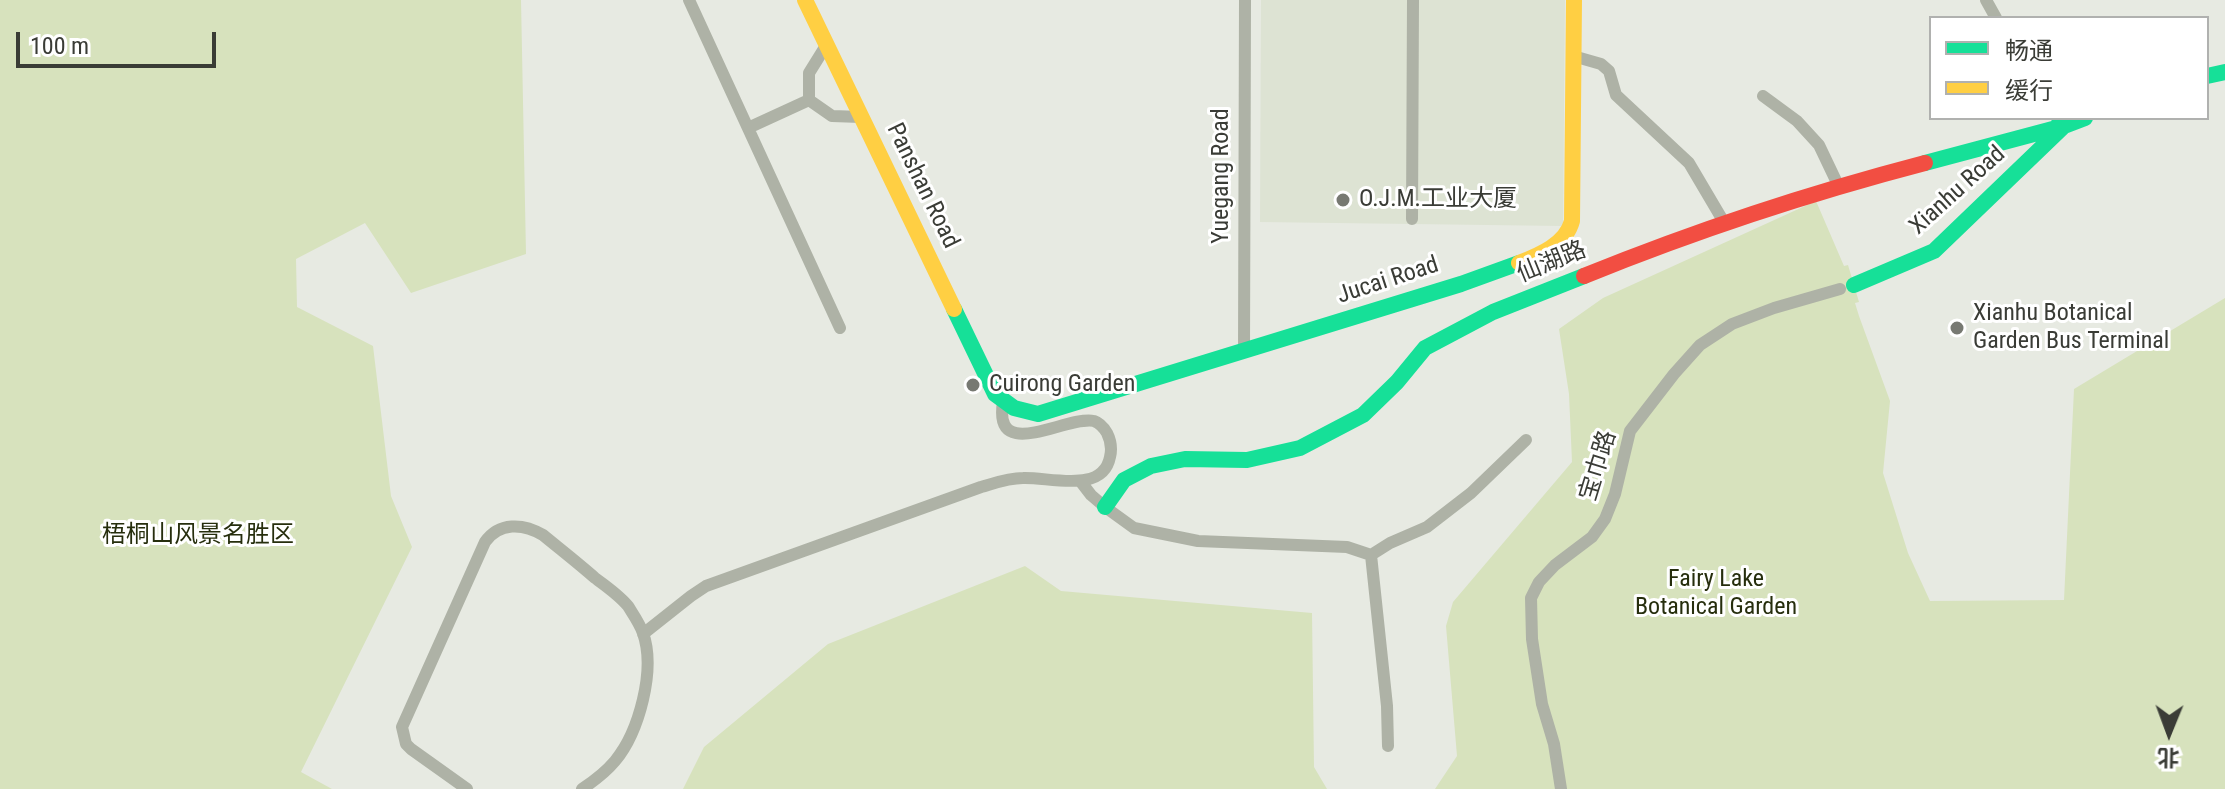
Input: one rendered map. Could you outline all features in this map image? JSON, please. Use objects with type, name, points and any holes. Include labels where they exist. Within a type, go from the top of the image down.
[{"type":"street","points":[[689,0],[840,328]]},
{"type":"street","name":"Panshan Road","points":[[805,0],[999,398]]},
{"type":"street","name":"Yuegang Road","points":[[1244,352],[1245,0]]},
{"type":"street","points":[[1412,219],[1413,0]]},
{"type":"street","name":"Jucai Road","points":[[999,398],[1013,408],[1038,414],[1484,275],[1526,260],[1563,239],[1572,221],[1574,0]]},
{"type":"street","points":[[809,100],[809,73],[827,44]]},
{"type":"street","points":[[1573,56],[1601,64],[1609,71],[1616,95],[1689,163],[1725,224]]},
{"type":"street","points":[[1763,96],[1797,121],[1819,145],[1839,187]]},
{"type":"street","points":[[748,128],[809,100]]},
{"type":"street","points":[[809,100],[832,116],[861,117]]},
{"type":"street","name":"仙湖路","points":[[1105,507],[1124,480],[1151,466],[1185,459],[1247,460],[1300,448],[1363,415],[1397,382],[1425,348],[1493,312],[1648,250],[1725,224],[2061,122]]},
{"type":"street","name":"Xianhu Road","points":[[1847,287],[1934,251],[2061,122]]},
{"type":"street","name":"宝巾路","points":[[1561,789],[1554,744],[1542,704],[1532,639],[1531,598],[1539,582],[1555,565],[1592,537],[1605,519],[1615,494],[1630,431],[1700,345],[1732,324],[1847,287]]},
{"type":"street","points":[[643,634],[706,586],[981,487],[1021,478],[1081,482],[1104,472],[1109,462],[1110,439],[1096,421],[1079,421],[1040,432],[1016,433],[1002,422],[999,398]]},
{"type":"street","points":[[1371,555],[1427,527],[1471,493],[1526,440]]},
{"type":"street","points":[[1081,482],[1091,495],[1134,528],[1198,541],[1347,547],[1371,555]]},
{"type":"street","points":[[467,789],[411,749],[406,744],[402,727],[491,535],[517,526],[534,530],[626,603],[643,634],[646,677],[636,722],[627,744],[615,761],[582,789]]},
{"type":"street","points":[[1371,555],[1387,706],[1388,746]]},
{"type":"shaded area","points":[[1261,0],[1565,0],[1563,226],[1260,222]]},
{"type":"green space","name":"梧桐山风景名胜区","points":[[0,0],[521,0],[526,254],[411,293],[365,223],[296,259],[297,307],[373,346],[391,496],[412,547],[301,772],[332,789],[0,789]]},
{"type":"green space","name":"Fairy Lake Botanical Garden","points":[[1816,201],[1844,266],[1848,265],[1859,302],[1855,303],[1859,316],[1890,401],[1883,473],[1908,553],[1930,601],[2064,600],[2074,389],[2225,298],[2225,789],[1435,789],[1457,756],[1446,626],[1453,602],[1572,462],[1569,394],[1559,329],[1603,298]]},
{"type":"green space","points":[[1025,566],[1061,591],[1312,613],[1314,767],[1327,789],[683,789],[704,747],[828,644]]},
{"type":"traffic: fast","points":[[2209,76],[2225,72]]},
{"type":"traffic: fast","points":[[1925,163],[2064,126],[2060,120]]},
{"type":"traffic: fast","points":[[1854,285],[1934,251],[2064,126],[2080,120]]},
{"type":"traffic: fast","points":[[954,309],[995,394],[1014,408],[1038,414],[1461,284],[1519,263]]},
{"type":"traffic: fast","points":[[1105,507],[1124,480],[1151,466],[1185,459],[1247,460],[1300,448],[1363,415],[1397,382],[1425,348],[1493,312],[1584,276]]},
{"type":"traffic: slow","points":[[805,0],[954,309]]},
{"type":"traffic: slow","points":[[1519,263],[1558,242],[1572,221],[1574,0]]},
{"type":"traffic: jam","points":[[1584,276],[1753,214],[1925,163]]},
{"type":"place","name":"O.J.M.工业大厦","points":[[1343,200]]},
{"type":"place","name":"Xianhu Botanical Garden Bus Terminal","points":[[1957,328]]},
{"type":"place","name":"Cuirong Garden","points":[[973,385]]}]
